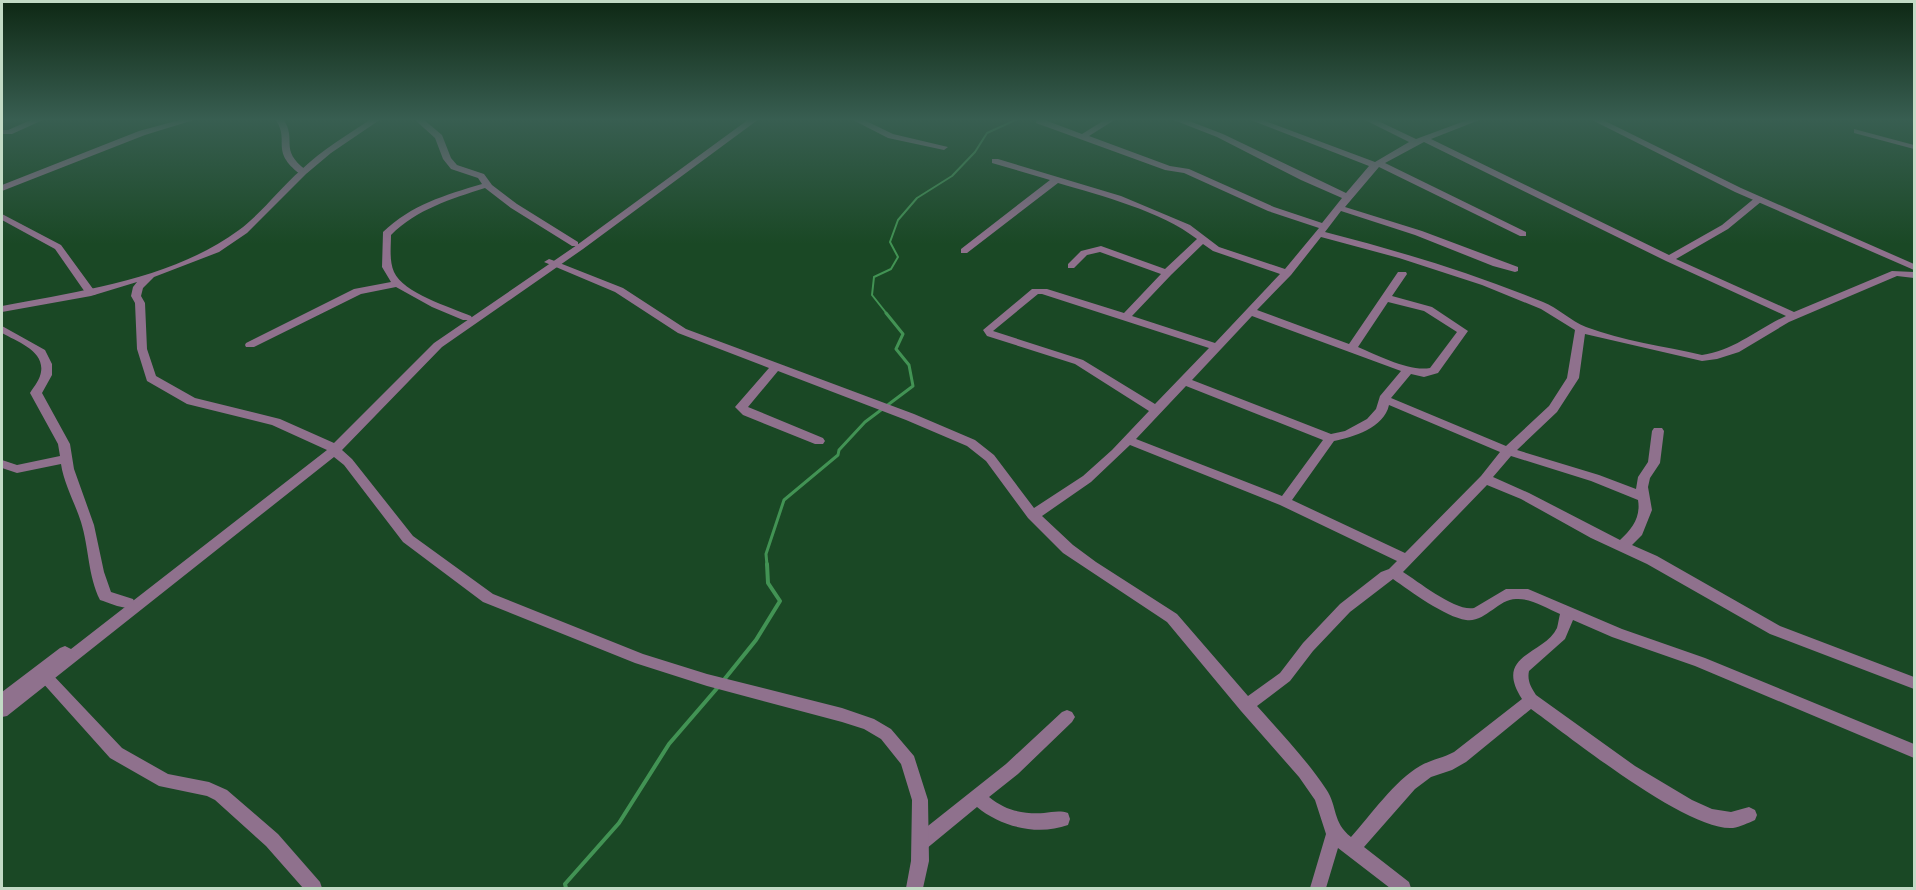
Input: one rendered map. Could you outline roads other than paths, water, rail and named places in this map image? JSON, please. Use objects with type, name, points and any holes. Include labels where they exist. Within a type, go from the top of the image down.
[{"type":"street","points":[[2,188],[72,161]]},
{"type":"street","points":[[290,161],[303,172]]},
{"type":"street","points":[[2,309],[113,287],[150,276],[216,250],[233,240],[317,161]]},
{"type":"street","points":[[449,161],[454,167],[478,174],[487,185],[514,206],[575,244]]},
{"type":"street","points":[[2,700],[333,448],[415,358],[467,318],[552,263],[691,161]]},
{"type":"street","points":[[2,711],[333,448],[438,345],[696,161]]},
{"type":"street","points":[[994,161],[1118,198],[1198,233],[1216,249],[1287,273]]},
{"type":"street","points":[[1148,161],[1168,168],[1186,171],[1321,229],[1542,305],[1565,321],[1581,328],[1702,358],[1715,358],[1795,316],[1896,273],[1914,275]]},
{"type":"street","points":[[1268,161],[1307,181],[1348,197]]},
{"type":"street","points":[[1367,161],[1523,234]]},
{"type":"street","points":[[1033,515],[1087,479],[1128,440],[1287,273],[1348,197],[1377,164],[1384,161]]},
{"type":"street","points":[[1462,161],[1795,316]]},
{"type":"street","points":[[1680,161],[1759,199],[1914,267]]},
{"type":"street","points":[[963,251],[1057,179]]},
{"type":"street","points":[[467,318],[393,280],[388,269],[386,234],[391,228],[427,204],[487,185]]},
{"type":"street","points":[[1669,259],[1725,227],[1759,199]]},
{"type":"street","points":[[1339,208],[1386,221],[1444,242],[1486,261],[1515,269]]},
{"type":"street","points":[[2,216],[58,247],[91,293]]},
{"type":"street","points":[[1126,317],[1203,239]]},
{"type":"street","points":[[1071,266],[1084,253],[1101,249],[1167,273]]},
{"type":"street","points":[[552,263],[619,290],[682,331],[881,405],[981,449],[998,467],[1033,515],[1059,541],[1091,566],[1149,601],[1172,618],[1305,772],[1322,798],[1334,834],[1402,888]]},
{"type":"street","points":[[1352,348],[1402,274]]},
{"type":"street","points":[[136,296],[138,287],[150,276]]},
{"type":"street","points":[[250,345],[358,291],[398,284]]},
{"type":"street","points":[[113,287],[136,296],[140,303],[145,364],[151,378],[161,386],[191,401],[276,422],[333,448],[348,462],[408,539],[488,598],[640,659],[707,680],[860,721],[885,734],[908,761],[920,800],[920,843],[915,888]]},
{"type":"street","points":[[1156,410],[1079,362],[988,332],[1000,318],[1036,291],[1052,293],[1217,347]]},
{"type":"street","points":[[1250,311],[1408,370],[1424,373],[1434,371],[1463,331],[1428,309],[1386,298]]},
{"type":"street","points":[[1246,706],[1285,677],[1308,647],[1345,608],[1386,576],[1394,573],[1485,479],[1508,451],[1553,409],[1573,378],[1581,328]]},
{"type":"street","points":[[2,329],[40,350],[46,364],[46,375],[36,393],[64,444],[73,488],[88,525],[96,572],[105,596],[128,603]]},
{"type":"street","points":[[775,367],[741,407],[747,412],[819,441]]},
{"type":"street","points":[[1185,381],[1330,438],[1348,434],[1371,422],[1382,410],[1384,399],[1408,370]]},
{"type":"street","points":[[1384,399],[1508,451],[1584,474],[1643,497]]},
{"type":"street","points":[[1622,547],[1637,532],[1646,510],[1642,487],[1644,477],[1654,463],[1658,431]]},
{"type":"street","points":[[1284,502],[1330,438]]},
{"type":"street","points":[[1128,440],[1284,502],[1407,560]]},
{"type":"street","points":[[2,464],[17,469],[67,459]]},
{"type":"street","points":[[1485,479],[1525,496],[1622,547],[1652,560],[1775,630],[1914,683]]},
{"type":"street","points":[[1394,573],[1438,602],[1467,615],[1477,613],[1511,593],[1528,594],[1567,612],[1700,662],[1914,751]]},
{"type":"street","points":[[1567,612],[1562,634],[1534,655],[1524,666],[1520,676],[1522,688],[1531,700],[1671,799],[1731,820],[1749,815]]},
{"type":"street","points":[[46,677],[116,753],[165,781],[209,789],[221,795],[272,840],[314,888]]},
{"type":"street","points":[[1352,848],[1409,784],[1426,771],[1460,758],[1531,700]]},
{"type":"street","points":[[920,843],[1012,769],[1066,717]]},
{"type":"street","points":[[977,797],[1002,817],[1019,822],[1062,819]]},
{"type":"street","points":[[1318,888],[1334,834]]},
{"type":"waterway","points":[[887,314],[872,295],[874,277],[891,269],[898,257],[890,242],[898,220],[917,198],[952,176],[967,161]]},
{"type":"waterway","points":[[767,565],[766,554],[784,500],[838,455],[839,450],[865,422],[913,386],[909,365],[896,349],[903,334],[886,313]]},
{"type":"waterway","points":[[723,681],[756,640],[780,601],[768,583],[767,564]]},
{"type":"waterway","points":[[566,888],[565,884],[619,823],[669,744],[719,686]]}]
